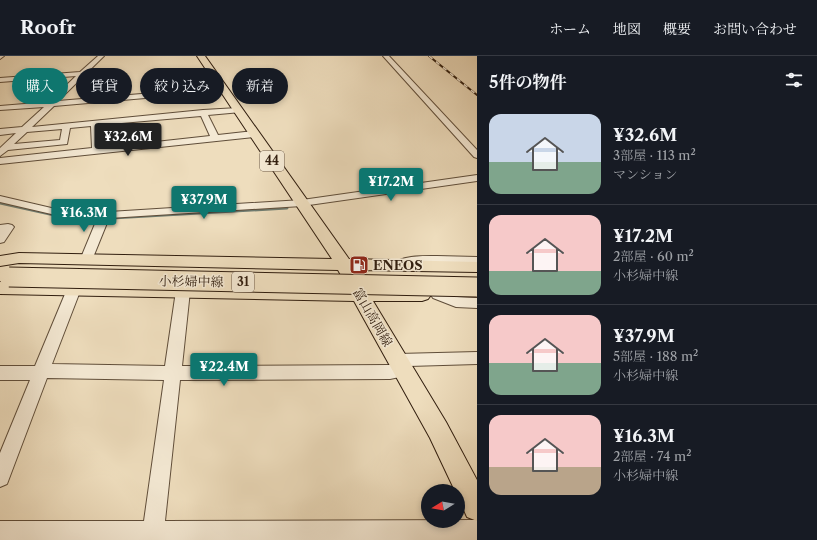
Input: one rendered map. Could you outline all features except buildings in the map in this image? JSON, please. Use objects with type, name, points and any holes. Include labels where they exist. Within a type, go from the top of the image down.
[{"type":"main road","name":"富山高岡線","points":[[201,56],[344,264],[360,295],[438,430],[477,507]]},
{"type":"main road","name":"31","points":[[4,273],[19,258],[477,267]]},
{"type":"main road","name":"31","points":[[4,273],[72,288],[360,295],[469,295]]},
{"type":"main road","name":"小杉婦中線","points":[[4,273],[477,275]]},
{"type":"main road","name":"小杉婦中線","points":[[4,273],[477,287]]},
{"type":"street","points":[[88,68],[101,56]]},
{"type":"street","points":[[386,56],[477,154]]},
{"type":"street","points":[[0,80],[76,74]]},
{"type":"street","points":[[68,88],[76,80]]},
{"type":"street","points":[[68,83],[73,83]]},
{"type":"street","points":[[68,102],[137,96],[138,104],[227,92]]},
{"type":"street","points":[[0,108],[52,104]]},
{"type":"street","points":[[2,150],[52,104]]},
{"type":"street","points":[[0,132],[95,123],[140,115],[238,110]]},
{"type":"street","points":[[203,112],[215,138]]},
{"type":"street","points":[[127,129],[207,121]]},
{"type":"street","points":[[95,123],[99,132],[97,150]]},
{"type":"street","points":[[2,150],[64,142],[66,126]]},
{"type":"street","points":[[0,161],[254,134]]},
{"type":"street","points":[[0,199],[77,217],[105,214],[302,203],[477,178]]},
{"type":"street","points":[[86,260],[105,214]]},
{"type":"street","points":[[0,228],[8,227],[0,239]]},
{"type":"street","points":[[399,266],[407,261],[417,260],[477,261]]},
{"type":"street","points":[[0,477],[72,294],[72,288]]},
{"type":"street","points":[[152,535],[183,291]]},
{"type":"street","points":[[438,295],[456,302],[477,303]]},
{"type":"street","points":[[0,373],[390,372],[400,365],[477,358]]},
{"type":"street","points":[[0,532],[152,535],[330,535],[477,531]]},
{"type":"waterway","points":[[0,203],[77,220],[287,208]]},
{"type":"railway","points":[[429,56],[477,95]]},
{"type":"place","name":"ENEOS","points":[[359,265]]}]
